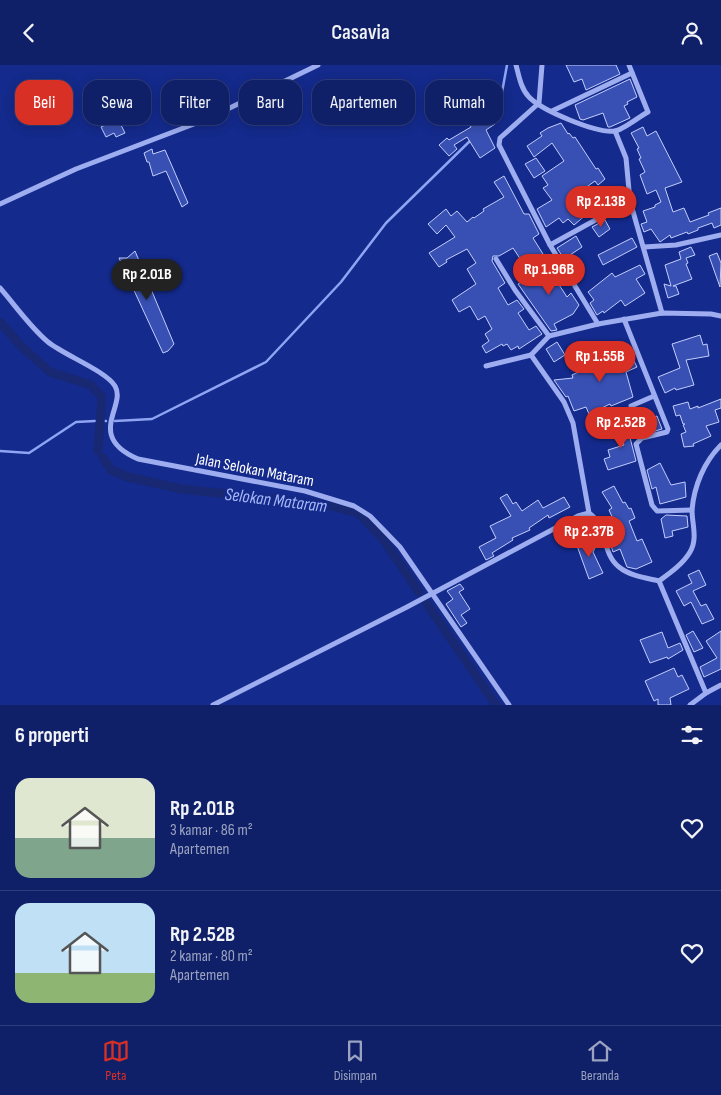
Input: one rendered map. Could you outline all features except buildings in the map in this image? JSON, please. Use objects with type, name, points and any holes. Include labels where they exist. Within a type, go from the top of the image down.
[{"type":"street","points":[[0,204],[76,169],[207,119],[318,65]]},
{"type":"street","points":[[516,65],[523,90],[530,98],[565,119],[615,131],[648,112],[629,65]]},
{"type":"street","points":[[542,65],[539,103],[500,138],[499,145],[550,245],[598,324]]},
{"type":"street","points":[[552,111],[632,73]]},
{"type":"street","points":[[615,131],[626,157],[630,201],[662,313]]},
{"type":"street","points":[[550,245],[630,201]]},
{"type":"street","points":[[644,247],[676,245],[721,235]]},
{"type":"street","points":[[496,259],[515,290],[549,337]]},
{"type":"street","name":"Jalan Selokan Mataram","points":[[0,287],[46,340],[64,353],[93,369],[115,386],[117,396],[111,415],[110,427],[115,443],[126,454],[138,459],[305,491],[354,506],[370,516],[384,530],[433,592],[509,705]]},
{"type":"street","points":[[486,366],[531,355],[549,337],[598,324],[662,313],[712,314],[721,317]]},
{"type":"street","points":[[624,319],[654,396],[668,426],[668,431],[642,438],[636,444],[652,505],[657,511],[692,510]]},
{"type":"street","points":[[531,355],[569,412],[589,513],[599,524],[606,547],[618,567],[635,575],[659,581]]},
{"type":"street","points":[[631,406],[654,396]]},
{"type":"street","points":[[659,581],[677,567],[690,552],[694,540],[692,510],[701,475],[706,463],[721,445]]},
{"type":"street","points":[[213,705],[407,607],[578,516],[589,513]]},
{"type":"street","points":[[659,581],[706,693]]},
{"type":"street","points":[[690,705],[721,685]]},
{"type":"waterway","points":[[503,87],[507,65]]},
{"type":"waterway","points":[[115,421],[152,419],[266,362],[341,282],[386,223],[472,139]]},
{"type":"waterway","name":"Selokan Mataram","points":[[0,322],[22,347],[50,372],[91,385],[102,397],[98,451]]},
{"type":"waterway","points":[[0,451],[29,453],[76,422],[95,421]]},
{"type":"waterway","name":"Selokan Mataram","points":[[103,458],[111,470],[128,477],[181,489],[327,505],[358,513],[383,539],[419,592]]},
{"type":"waterway","name":"Selokan Mataram","points":[[427,604],[496,705]]}]
